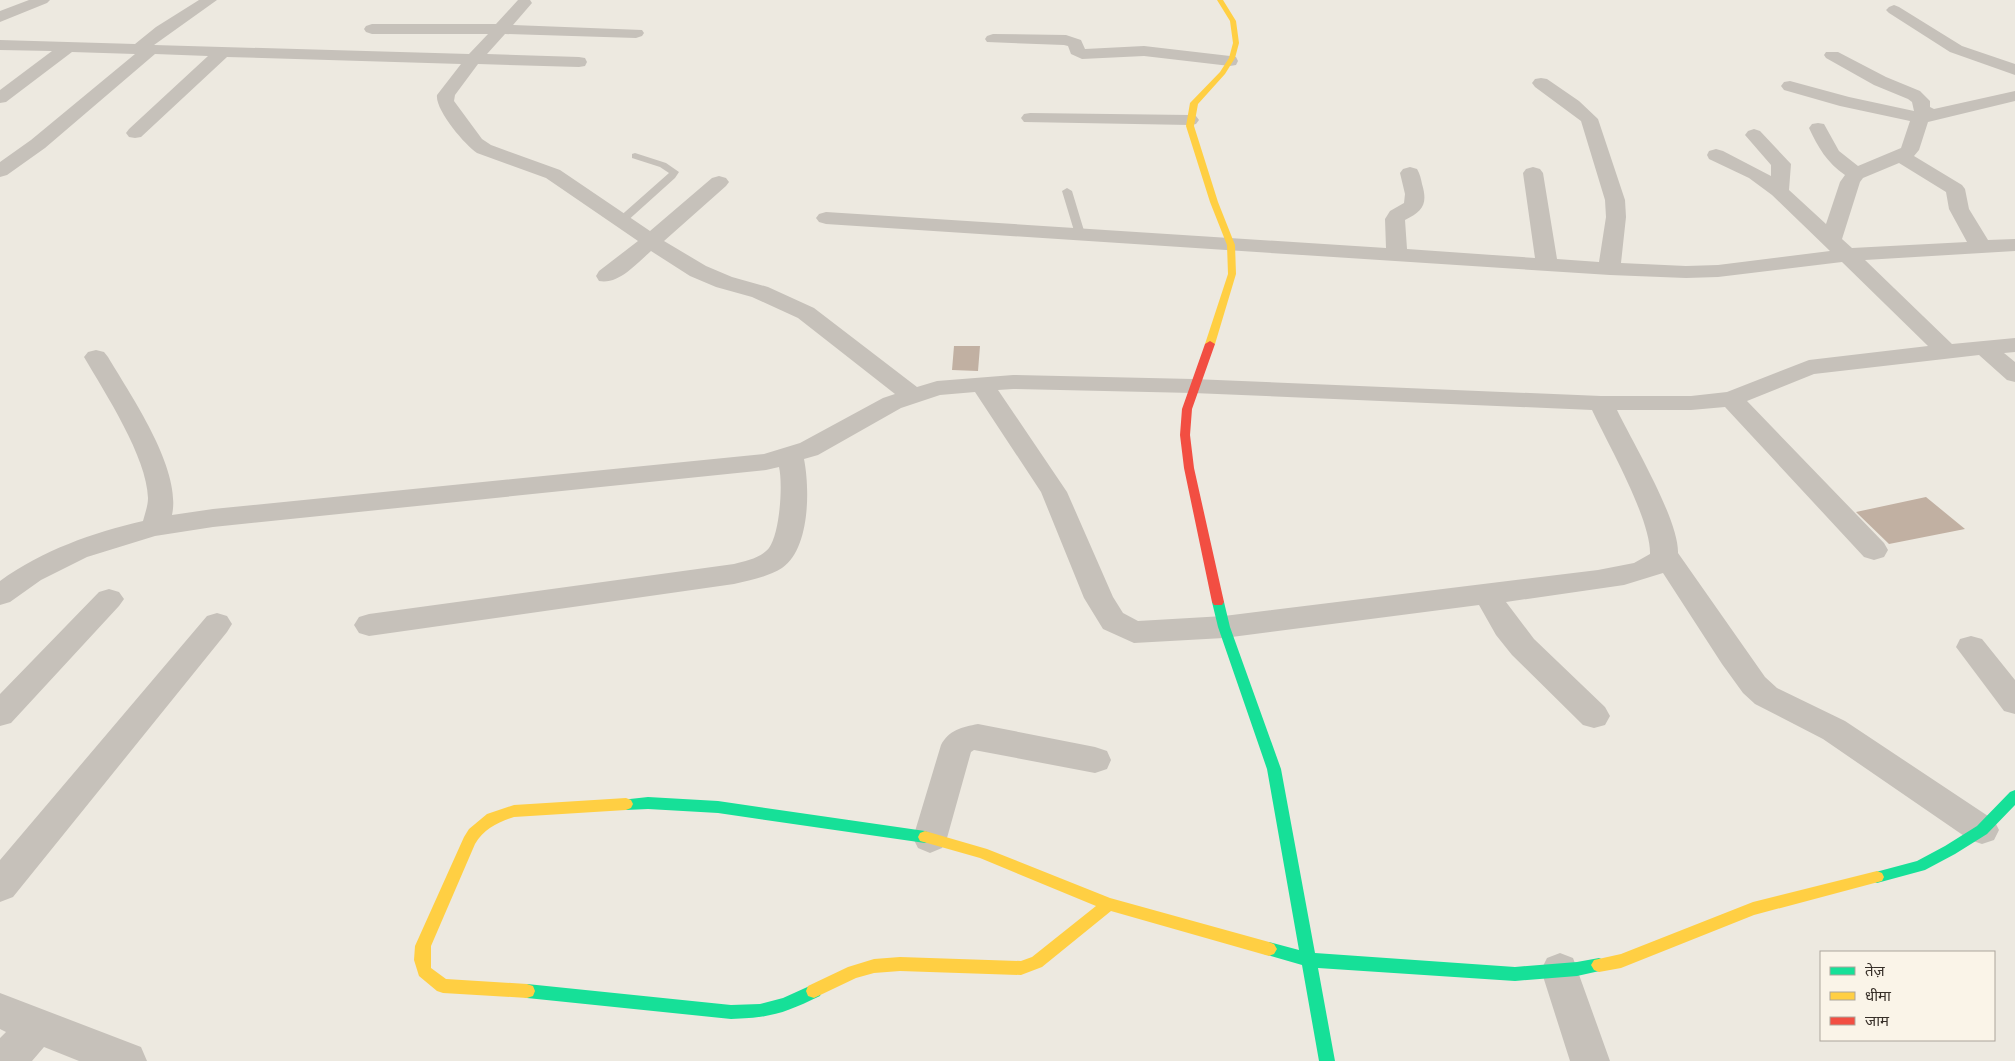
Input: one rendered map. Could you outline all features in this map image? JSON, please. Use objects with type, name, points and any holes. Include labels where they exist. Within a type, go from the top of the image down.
[{"type":"street","points":[[0,16],[42,0]]},
{"type":"street","points":[[0,171],[38,144],[144,50],[162,30],[209,0]]},
{"type":"street","points":[[1220,0],[1232,22],[1236,43],[1230,61],[1223,73],[1194,103],[1190,126],[1214,202],[1231,245],[1232,274],[1221,312],[1187,409],[1185,435],[1188,468],[1224,628],[1274,769],[1327,1061]]},
{"type":"street","points":[[524,3],[499,29],[446,94],[445,101],[475,143],[495,154],[553,174],[698,271],[724,282],[760,292],[806,313],[912,395]]},
{"type":"street","points":[[1894,10],[1956,49],[2015,70]]},
{"type":"street","points":[[372,29],[499,29],[636,33]]},
{"type":"street","points":[[993,39],[1066,40],[1075,43],[1077,51],[1082,54],[1144,51],[1230,61]]},
{"type":"street","points":[[2,47],[472,61],[579,62]]},
{"type":"street","points":[[0,98],[67,48]]},
{"type":"street","points":[[135,133],[221,53]]},
{"type":"street","points":[[1832,55],[1880,81],[1914,94],[1921,101],[1920,109],[1925,116]]},
{"type":"street","points":[[1541,83],[1582,112],[1592,126],[1617,212],[1609,259],[1610,269]]},
{"type":"street","points":[[1790,86],[1846,102],[1925,116],[2015,96]]},
{"type":"street","points":[[1838,248],[1850,182],[1856,174],[1910,150],[1925,116]]},
{"type":"street","points":[[1030,118],[1190,120]]},
{"type":"street","points":[[1818,128],[1831,156],[1856,174]]},
{"type":"street","points":[[1754,135],[1780,164],[1779,191]]},
{"type":"street","points":[[1716,154],[1756,174],[1779,191],[1946,351]]},
{"type":"street","points":[[1900,156],[1954,189],[1959,209],[1981,247]]},
{"type":"street","points":[[1397,254],[1395,219],[1398,215],[1414,206],[1416,201],[1410,173]]},
{"type":"street","points":[[1533,173],[1547,265]]},
{"type":"street","points":[[607,276],[719,182]]},
{"type":"street","points":[[826,218],[1610,269],[1686,272],[1718,271],[1838,248],[2015,245]]},
{"type":"street","points":[[0,595],[31,573],[77,550],[155,527],[213,518],[766,462],[809,449],[892,403],[937,388],[1013,382],[1194,386],[1601,403],[1691,403],[1731,400],[1809,367],[1946,351],[2015,346]]},
{"type":"street","points":[[1984,348],[2015,375]]},
{"type":"street","points":[[96,357],[133,423],[158,477],[161,495],[155,527]]},
{"type":"street","points":[[982,384],[1054,492],[1099,598],[1113,621],[1122,628],[1134,632],[1224,628],[1598,580],[1635,573],[1657,565],[1665,555],[1666,546],[1659,524],[1601,403]]},
{"type":"street","points":[[1731,400],[1874,550]]},
{"type":"street","points":[[369,625],[752,570],[770,562],[783,551],[787,538],[795,487],[790,456]]},
{"type":"street","points":[[1665,555],[1733,656],[1754,685],[1766,696],[1834,730],[1982,830]]},
{"type":"street","points":[[1487,594],[1507,627],[1524,647],[1594,716]]},
{"type":"street","points":[[2,709],[109,600]]},
{"type":"street","points":[[0,886],[217,624]]},
{"type":"street","points":[[1972,647],[2015,702]]},
{"type":"street","points":[[930,838],[957,745],[966,739],[978,737],[1095,760]]},
{"type":"street","points":[[1109,904],[1037,962],[1021,968],[900,964],[874,966],[853,972],[785,1005],[760,1011],[731,1012],[568,994],[443,986],[428,978],[421,962],[423,946],[476,829],[488,819],[504,812],[523,809],[648,803],[718,808],[916,834],[982,853],[1109,904],[1310,960],[1515,974],[1560,970],[1621,961],[1753,909],[1920,866],[1982,830],[2015,796]]},
{"type":"street","points":[[1560,970],[1590,1061]]},
{"type":"street","points":[[0,1011],[127,1061]]},
{"type":"street","points":[[5,1061],[38,1026]]},
{"type":"lane","points":[[621,221],[668,180],[674,172],[671,169],[635,156]]},
{"type":"lane","points":[[1067,191],[1080,234]]},
{"type":"building","points":[[954,346],[980,346],[978,371],[952,370]]},
{"type":"building","points":[[1926,497],[1965,529],[1889,544],[1856,512]]},
{"type":"traffic: fast","points":[[1218,602],[1224,627],[1274,769],[1327,1061]]},
{"type":"traffic: fast","points":[[1877,877],[1920,866],[1950,850],[1982,830],[2015,796]]},
{"type":"traffic: fast","points":[[626,804],[648,803],[718,807],[925,837]]},
{"type":"traffic: fast","points":[[1269,949],[1310,960],[1515,974],[1577,969],[1599,965]]},
{"type":"traffic: fast","points":[[527,991],[731,1012],[760,1011],[785,1005],[814,991]]},
{"type":"traffic: slow","points":[[1210,344],[1232,274],[1231,245],[1214,202],[1190,126],[1194,103],[1223,73],[1232,58],[1236,43],[1233,21],[1220,0]]},
{"type":"traffic: slow","points":[[527,991],[443,986],[424,971],[422,960],[423,946],[469,841],[474,833],[492,818],[514,811],[626,804]]},
{"type":"traffic: slow","points":[[925,837],[982,853],[1109,904],[1269,949]]},
{"type":"traffic: slow","points":[[1599,965],[1621,961],[1753,909],[1877,877]]},
{"type":"traffic: slow","points":[[814,991],[853,972],[874,966],[900,964],[1021,968],[1037,962],[1109,904]]},
{"type":"traffic: jam","points":[[1210,344],[1187,409],[1185,435],[1189,468],[1218,602]]}]
